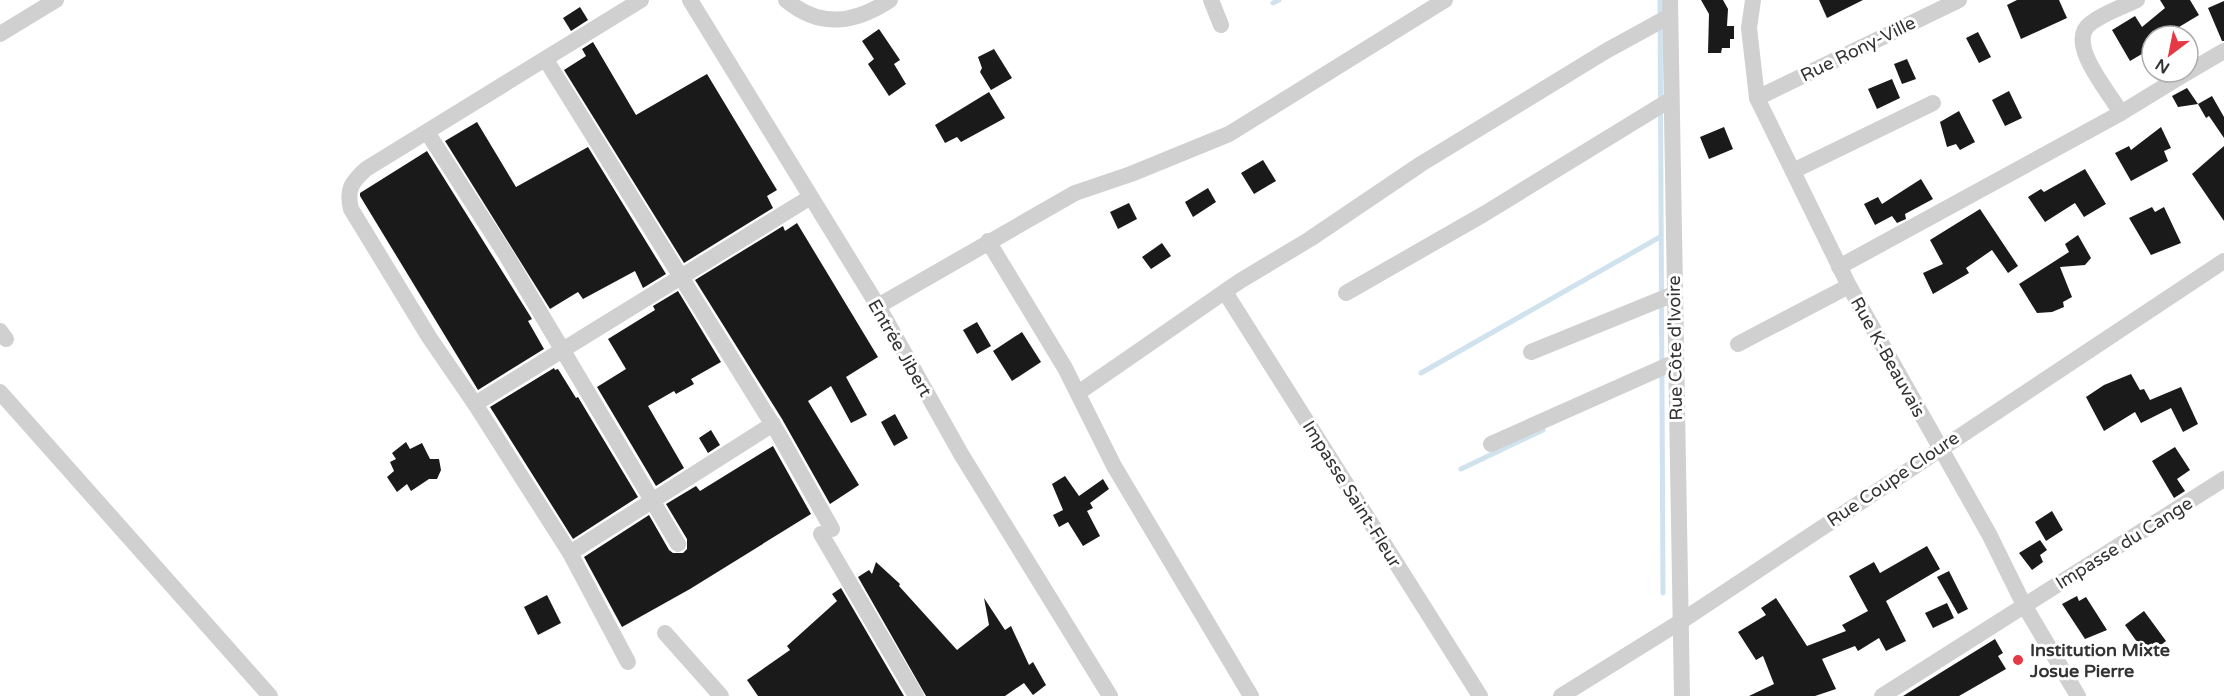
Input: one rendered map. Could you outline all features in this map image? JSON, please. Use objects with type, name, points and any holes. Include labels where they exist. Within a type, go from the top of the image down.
[{"type":"street","points":[[0,34],[56,0]]},
{"type":"street","points":[[628,662],[570,553],[393,278],[351,209],[347,195],[353,182],[366,169],[641,0]]},
{"type":"street","name":"Entrée Jibert","points":[[690,0],[809,198],[878,306],[961,454],[1110,696]]},
{"type":"street","points":[[786,0],[816,17],[844,21],[869,14],[880,3]]},
{"type":"street","points":[[1211,0],[1221,25]]},
{"type":"street","points":[[878,306],[1075,193],[1131,174],[1229,134],[1445,0]]},
{"type":"street","name":"Rue K-Beauvais","points":[[1753,0],[1749,28],[1757,98],[1849,286],[1989,534],[2024,605],[2078,696]]},
{"type":"street","name":"Rue Rony-Ville","points":[[1757,98],[1959,0]]},
{"type":"street","points":[[2121,112],[2084,54],[2082,36],[2089,24],[2137,0]]},
{"type":"street","points":[[1078,393],[1225,292],[1310,239],[1421,164],[1606,51],[1669,8]]},
{"type":"street","name":"Rue Côte d'Ivoire","points":[[1669,8],[1682,696]]},
{"type":"street","points":[[2200,65],[2224,51]]},
{"type":"street","points":[[546,60],[680,279],[773,424],[827,531],[916,696]]},
{"type":"street","points":[[1839,267],[2168,84]]},
{"type":"street","points":[[1346,293],[1484,214],[1670,100]]},
{"type":"street","points":[[1792,171],[1933,103]]},
{"type":"street","points":[[427,132],[564,350],[678,544]]},
{"type":"street","points":[[475,404],[809,198]]},
{"type":"street","points":[[988,241],[1078,393],[1114,465],[1251,696]]},
{"type":"street","name":"Rue Coupe Cloure","points":[[1561,696],[1680,622],[2224,261]]},
{"type":"street","points":[[1738,344],[1849,286]]},
{"type":"street","name":"Impasse Saint-Fleur","points":[[1225,292],[1480,696]]},
{"type":"street","points":[[1531,352],[1674,294]]},
{"type":"street","points":[[1491,444],[1675,362]]},
{"type":"street","points":[[0,392],[270,696]]},
{"type":"street","points":[[570,553],[773,424]]},
{"type":"street","name":"Impasse du Cange","points":[[1882,696],[1916,677],[2024,605],[2224,479]]},
{"type":"street","points":[[665,633],[721,696]]},
{"type":"building","points":[[1701,0],[1723,0],[1728,9],[1727,26],[1734,26],[1734,39],[1730,39],[1730,48],[1722,48],[1721,53],[1708,53],[1709,14]]},
{"type":"building","points":[[1819,0],[1863,0],[1827,18]]},
{"type":"building","points":[[2017,0],[2059,0],[2067,18],[2021,39],[2007,5]]},
{"type":"building","points":[[2160,0],[2190,0],[2199,15],[2184,24],[2146,24],[2165,8]]},
{"type":"building","points":[[2224,1],[2224,41],[2222,41],[2208,8]]},
{"type":"building","points":[[580,7],[588,20],[571,31],[563,18]]},
{"type":"building","points":[[2135,16],[2140,24],[2140,55],[2130,61],[2112,30]]},
{"type":"building","points":[[879,29],[900,60],[894,64],[906,84],[889,96],[868,64],[874,59],[862,41]]},
{"type":"building","points":[[1978,32],[1991,57],[1979,63],[1966,38]]},
{"type":"building","points":[[593,42],[636,115],[707,74],[777,190],[767,196],[773,208],[684,263],[564,70],[586,56],[582,49]]},
{"type":"building","points":[[994,49],[1012,78],[991,90],[980,72],[982,68],[978,57]]},
{"type":"building","points":[[1907,59],[1916,79],[1902,84],[1894,64]]},
{"type":"building","points":[[1892,79],[1900,98],[1877,109],[1868,89]]},
{"type":"building","points":[[2187,88],[2198,104],[2178,107],[2172,96]]},
{"type":"building","points":[[2009,91],[2022,118],[2005,126],[1992,100]]},
{"type":"building","points":[[989,92],[1005,118],[961,142],[957,137],[945,143],[935,125]]},
{"type":"building","points":[[2212,96],[2224,117],[2224,138],[2209,116],[2206,118],[2198,104]]},
{"type":"building","points":[[1959,111],[1975,142],[1960,150],[1956,144],[1947,147],[1940,122]]},
{"type":"building","points":[[477,122],[516,187],[588,147],[666,274],[643,288],[635,271],[583,299],[578,292],[550,309],[445,141]]},
{"type":"building","points":[[1724,127],[1733,149],[1709,159],[1700,137]]},
{"type":"building","points":[[2161,127],[2171,148],[2164,151],[2168,161],[2131,181],[2115,153],[2129,146],[2131,150]]},
{"type":"building","points":[[2224,146],[2224,221],[2192,174]]},
{"type":"building","points":[[427,151],[532,319],[528,321],[544,349],[478,390],[360,196],[360,193]]},
{"type":"building","points":[[1263,160],[1276,181],[1254,194],[1241,173]]},
{"type":"building","points":[[2085,169],[2106,204],[2084,217],[2075,203],[2045,222],[2028,197],[2041,189],[2044,192]]},
{"type":"building","points":[[1921,179],[1933,199],[1905,214],[1906,219],[1897,223],[1892,216],[1875,225],[1864,204],[1878,197],[1882,204]]},
{"type":"building","points":[[1208,188],[1216,202],[1193,217],[1185,202]]},
{"type":"building","points":[[1129,203],[1137,219],[1118,229],[1110,212]]},
{"type":"building","points":[[2152,207],[2155,212],[2164,207],[2181,243],[2151,255],[2129,218]]},
{"type":"building","points":[[1980,209],[2018,266],[2008,273],[1992,250],[1966,268],[1969,273],[1933,294],[1923,273],[1943,264],[1930,240]]},
{"type":"building","points":[[797,223],[878,357],[846,377],[867,415],[851,423],[831,386],[808,401],[859,485],[830,504],[782,419],[695,280],[783,226],[785,231]]},
{"type":"building","points":[[2078,235],[2091,258],[2085,265],[2060,267],[2072,297],[2063,302],[2064,307],[2052,312],[2037,313],[2019,284],[2069,252],[2065,244]]},
{"type":"building","points":[[1162,243],[1171,256],[1151,269],[1142,257]]},
{"type":"building","points":[[678,291],[721,362],[691,379],[694,384],[676,394],[674,391],[648,406],[684,468],[656,486],[597,387],[626,369],[608,339],[655,310],[653,306]]},
{"type":"building","points":[[977,322],[991,346],[977,354],[963,330]]},
{"type":"building","points":[[1022,332],[1041,362],[1012,381],[993,351]]},
{"type":"building","points":[[554,368],[558,369],[576,398],[578,397],[638,497],[573,539],[490,407]]},
{"type":"building","points":[[2131,374],[2140,390],[2144,389],[2150,400],[2181,387],[2198,424],[2183,432],[2171,408],[2141,423],[2135,412],[2104,431],[2086,397],[2104,385]]},
{"type":"building","points":[[895,414],[908,438],[894,446],[881,422]]},
{"type":"building","points":[[711,430],[720,445],[708,453],[699,438]]},
{"type":"building","points":[[406,442],[410,449],[422,443],[430,459],[439,459],[441,470],[437,479],[429,479],[411,491],[407,484],[397,492],[387,477],[394,471],[390,462],[396,459],[392,453]]},
{"type":"building","points":[[773,446],[811,514],[690,589],[622,627],[584,557],[649,515],[669,550],[673,553],[683,553],[687,549],[687,539],[666,504],[696,486],[700,491]]},
{"type":"building","points":[[2175,447],[2190,470],[2177,479],[2185,491],[2174,498],[2152,461]]},
{"type":"building","points":[[1065,476],[1079,496],[1103,479],[1109,489],[1090,503],[1093,508],[1087,511],[1100,536],[1083,546],[1068,522],[1059,527],[1053,515],[1063,510],[1052,484]]},
{"type":"building","points":[[2052,511],[2063,530],[2046,541],[2035,522]]},
{"type":"building","points":[[2040,540],[2047,550],[2040,555],[2043,562],[2032,570],[2019,553]]},
{"type":"building","points":[[1927,546],[1940,569],[1886,601],[1906,641],[1886,651],[1879,638],[1858,651],[1855,646],[1822,659],[1836,689],[1815,696],[1749,696],[1774,684],[1763,656],[1756,660],[1738,632],[1766,615],[1761,608],[1776,598],[1807,646],[1846,631],[1842,625],[1868,611],[1849,576],[1874,562],[1880,573]]},
{"type":"building","points":[[876,562],[900,584],[899,586],[957,650],[989,625],[984,598],[1005,630],[1011,626],[1029,665],[1033,662],[1046,685],[1033,695],[1024,683],[1005,696],[926,696],[858,577],[869,570],[872,574]]},
{"type":"building","points":[[1949,571],[1968,609],[1958,614],[1937,577]]},
{"type":"building","points":[[841,588],[904,696],[758,696],[747,680],[790,650],[787,646],[837,601],[832,594]]},
{"type":"building","points":[[547,595],[561,623],[538,635],[524,607]]},
{"type":"building","points":[[2077,596],[2079,601],[2086,597],[2107,630],[2085,639],[2062,604]]},
{"type":"building","points":[[1947,603],[1954,618],[1933,628],[1925,613]]},
{"type":"building","points":[[2144,611],[2166,641],[2147,656],[2125,625]]},
{"type":"building","points":[[1995,639],[2003,653],[1998,656],[2006,669],[1959,696],[1903,696]]},
{"type":"waterway","points":[[1273,3],[1279,0]]},
{"type":"waterway","points":[[1660,0],[1663,593]]},
{"type":"waterway","points":[[1421,373],[1660,237]]},
{"type":"waterway","points":[[1461,469],[1543,430]]},
{"type":"place","name":"Institution Mixte Josue Pierre","points":[[2018,660]]}]
